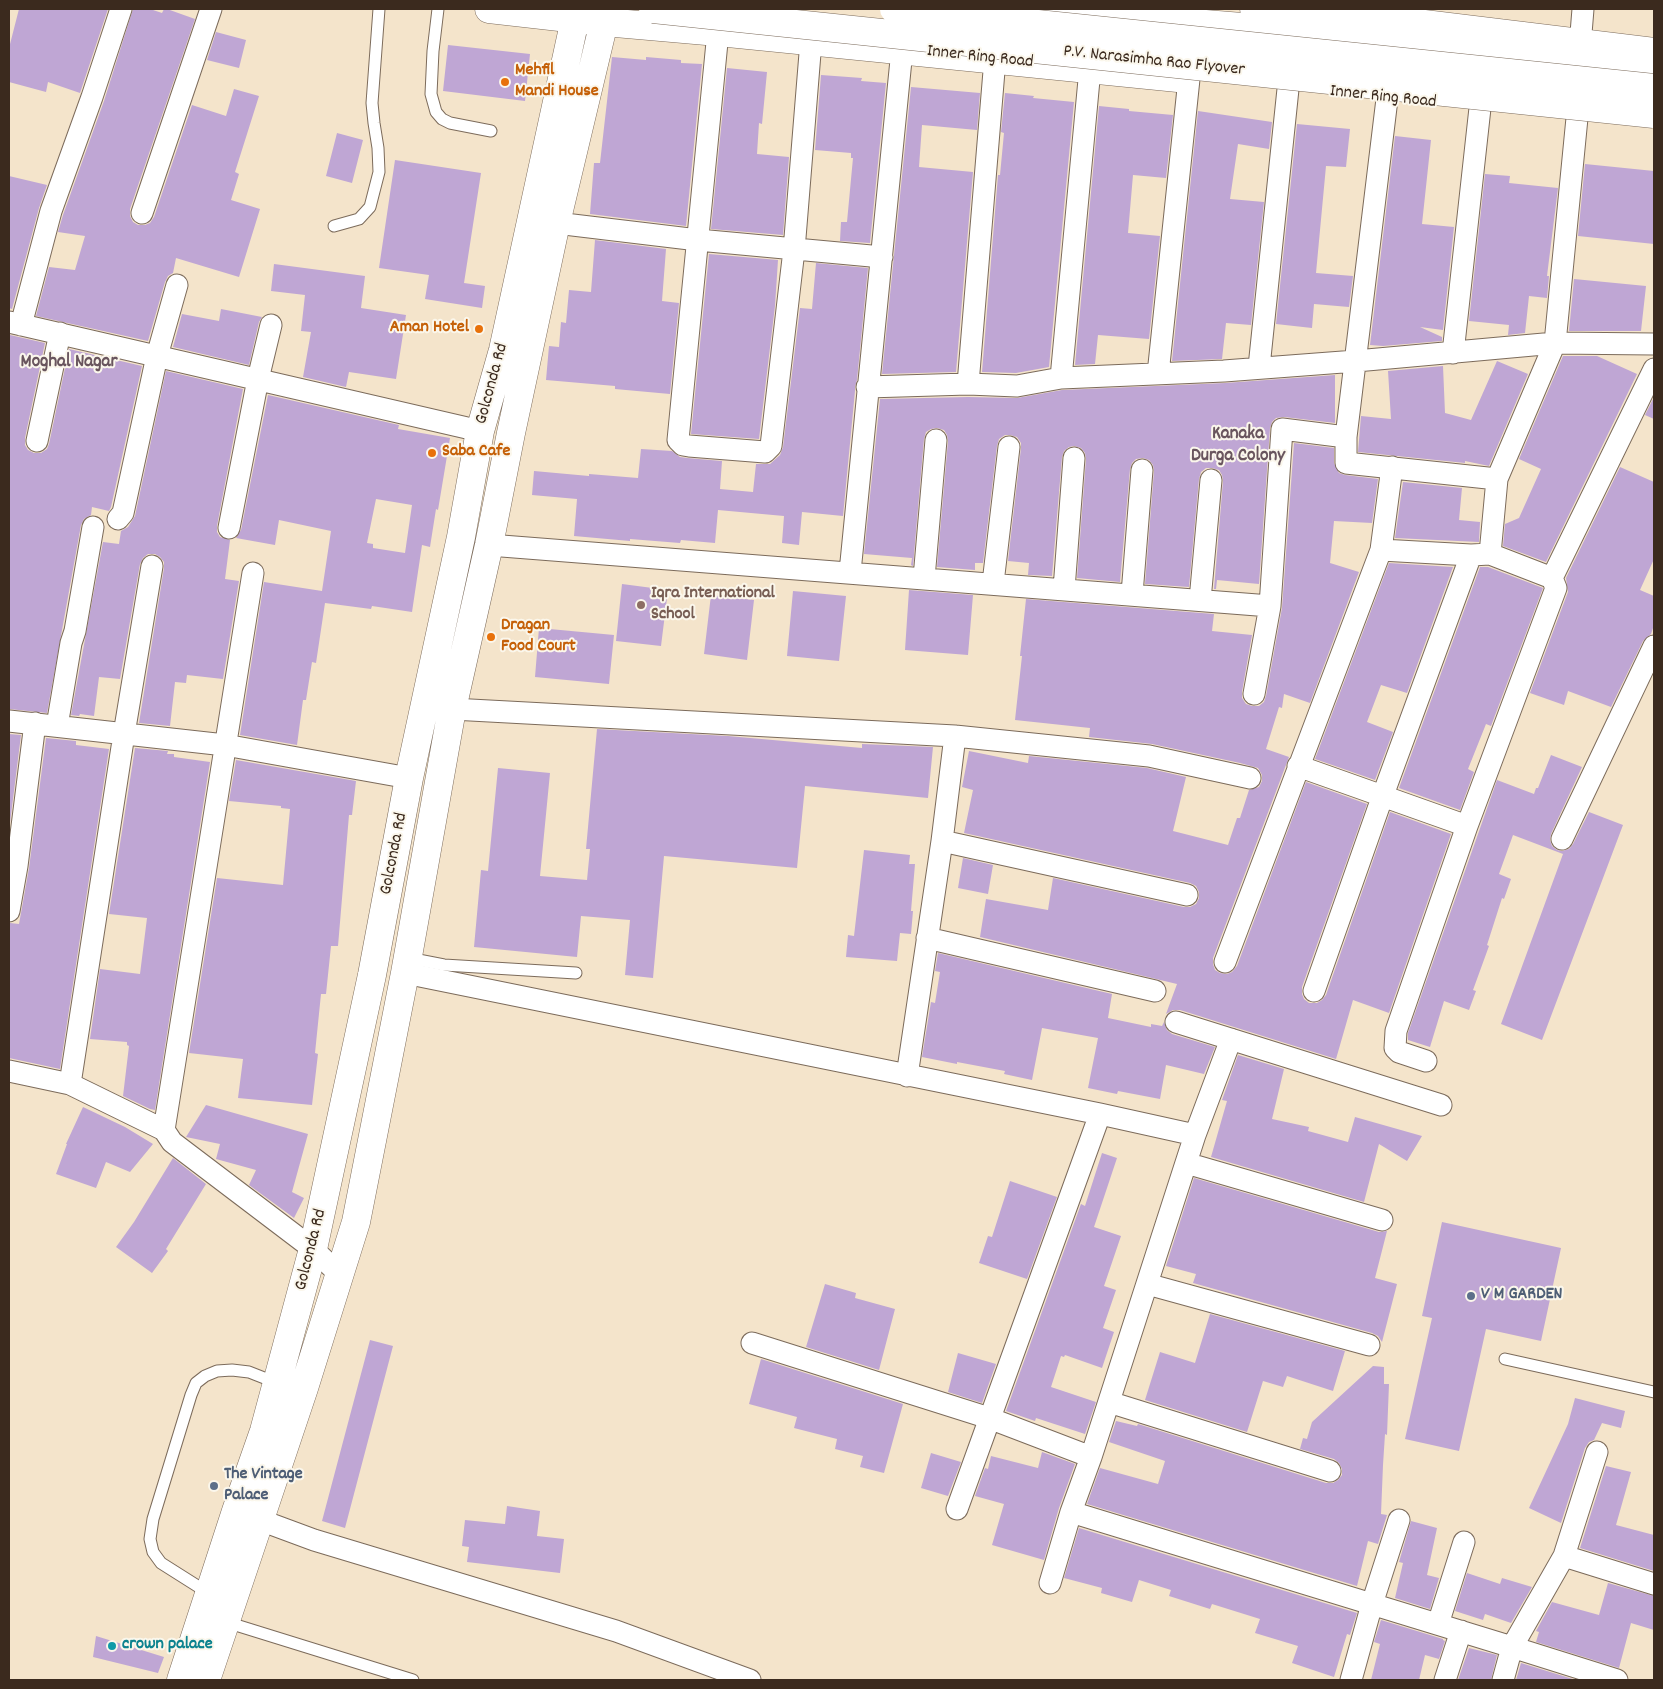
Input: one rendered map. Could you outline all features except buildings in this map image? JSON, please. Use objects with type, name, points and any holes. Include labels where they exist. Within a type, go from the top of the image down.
[{"type":"main road","name":"Inner Ring Road","points":[[489,9],[1654,126]]},
{"type":"main road","name":"P.V. Narasimha Rao Flyover","points":[[653,9],[1654,114]]},
{"type":"main road","name":"P.V. Narasimha Rao Flyover","points":[[894,9],[1654,88]]},
{"type":"main road","points":[[1024,9],[1281,17],[1579,53],[1654,52]]},
{"type":"main road","points":[[1254,9],[1281,17]]},
{"type":"main road","name":"Golconda Rd","points":[[181,1680],[264,1431],[313,1249],[372,975],[409,778],[461,537],[480,431],[503,350],[575,19]]},
{"type":"main road","name":"Golconda Rd","points":[[206,1680],[304,1388],[356,1222],[407,965],[452,708],[490,545],[511,434],[556,223],[604,22]]},
{"type":"main road","points":[[1579,53],[1623,68],[1654,70]]},
{"type":"main road","points":[[1619,122],[1623,68]]},
{"type":"street","points":[[121,9],[51,211],[15,324],[480,431]]},
{"type":"street","points":[[142,213],[210,9]]},
{"type":"street","points":[[1579,53],[1583,9]]},
{"type":"street","points":[[718,32],[678,440],[683,445],[689,446],[765,452],[771,446],[794,250],[811,41]]},
{"type":"street","points":[[850,572],[902,50]]},
{"type":"street","points":[[968,384],[995,59]]},
{"type":"street","points":[[1061,378],[1090,69]]},
{"type":"street","points":[[1158,374],[1189,79]]},
{"type":"street","points":[[1259,367],[1288,89]]},
{"type":"street","points":[[1387,99],[1346,437],[1346,463],[1497,479]]},
{"type":"street","points":[[1453,353],[1480,108]]},
{"type":"street","points":[[1314,991],[1382,795],[1480,554],[1497,479],[1555,343],[1577,118]]},
{"type":"street","points":[[556,223],[698,240],[882,257]]},
{"type":"street","points":[[118,519],[123,513],[157,356],[177,285]]},
{"type":"street","points":[[229,528],[258,379],[271,325]]},
{"type":"street","points":[[38,441],[60,333]]},
{"type":"street","points":[[867,387],[968,384],[1017,386],[1061,378],[1356,362],[1555,343],[1654,340]]},
{"type":"street","points":[[1426,1061],[1400,1052],[1395,1048],[1396,1031],[1467,826],[1556,588],[1552,578],[1654,370]]},
{"type":"street","points":[[1254,694],[1270,606],[1282,429],[1346,437]]},
{"type":"street","points":[[924,578],[936,440]]},
{"type":"street","points":[[993,583],[1009,446]]},
{"type":"street","points":[[1064,589],[1074,458]]},
{"type":"street","points":[[1225,962],[1381,550],[1392,467]]},
{"type":"street","points":[[1132,594],[1142,470]]},
{"type":"street","points":[[1200,600],[1211,480]]},
{"type":"street","points":[[57,726],[93,527]]},
{"type":"street","points":[[490,545],[1270,606]]},
{"type":"street","points":[[1381,550],[1480,554],[1552,578]]},
{"type":"street","points":[[70,1084],[152,566]]},
{"type":"street","points":[[164,1130],[253,573]]},
{"type":"street","points":[[1562,839],[1654,646]]},
{"type":"street","points":[[452,708],[955,736],[1149,756],[1250,778]]},
{"type":"street","points":[[9,721],[225,745],[409,778]]},
{"type":"street","points":[[9,911],[13,866],[35,723]]},
{"type":"street","points":[[907,1076],[942,841],[955,736]]},
{"type":"street","points":[[1298,766],[1467,826]]},
{"type":"street","points":[[942,841],[1187,895]]},
{"type":"street","points":[[927,938],[1155,992]]},
{"type":"street","points":[[407,965],[907,1076],[1100,1114],[1195,1136]]},
{"type":"street","points":[[1176,1022],[1441,1105]]},
{"type":"street","points":[[1050,1584],[1071,1512],[1091,1457],[1186,1163],[1231,1039]]},
{"type":"street","points":[[9,1071],[70,1084],[164,1130],[172,1142],[313,1249],[339,1274]]},
{"type":"street","points":[[957,1509],[1100,1114]]},
{"type":"street","points":[[1186,1163],[1382,1220]]},
{"type":"street","points":[[1147,1284],[1369,1345]]},
{"type":"street","points":[[752,1343],[989,1418],[1091,1457]]},
{"type":"street","points":[[1109,1402],[1330,1471]]},
{"type":"street","points":[[1503,1680],[1512,1647],[1564,1556],[1597,1452]]},
{"type":"street","points":[[1071,1512],[1616,1680]]},
{"type":"street","points":[[260,1520],[314,1540],[616,1632],[750,1680]]},
{"type":"street","points":[[1351,1680],[1372,1604],[1399,1520]]},
{"type":"street","points":[[1438,1624],[1464,1542]]},
{"type":"street","points":[[1564,1556],[1654,1584]]},
{"type":"street","points":[[1445,1680],[1461,1631]]},
{"type":"lane","points":[[334,226],[360,218],[370,207],[379,172],[372,103],[379,9]]},
{"type":"lane","points":[[438,9],[433,51],[431,94],[436,112],[442,119],[450,122],[491,131]]},
{"type":"lane","points":[[407,965],[444,965],[576,973]]},
{"type":"lane","points":[[1505,1359],[1654,1392]]},
{"type":"lane","points":[[210,1594],[161,1563],[153,1552],[150,1539],[153,1519],[191,1394],[196,1383],[205,1376],[217,1371],[249,1372],[277,1384]]},
{"type":"lane","points":[[226,1622],[413,1680]]},
{"type":"place","name":"Mehfil Mandi House","points":[[505,82]]},
{"type":"place","name":"Aman Hotel","points":[[479,329]]},
{"type":"place","name":"Saba Cafe","points":[[432,453]]},
{"type":"place","name":"Iqra International School","points":[[641,605]]},
{"type":"place","name":"Dragan Food Court","points":[[491,637]]},
{"type":"place","name":"V M GARDEN","points":[[1471,1296]]},
{"type":"place","name":"The Vintage Palace","points":[[214,1486]]},
{"type":"place","name":"crown palace","points":[[112,1646]]},
{"type":"district","name":"Moghal Nagar","points":[[69,363]]},
{"type":"district","name":"Kanaka Durga Colony","points":[[1238,446]]}]
